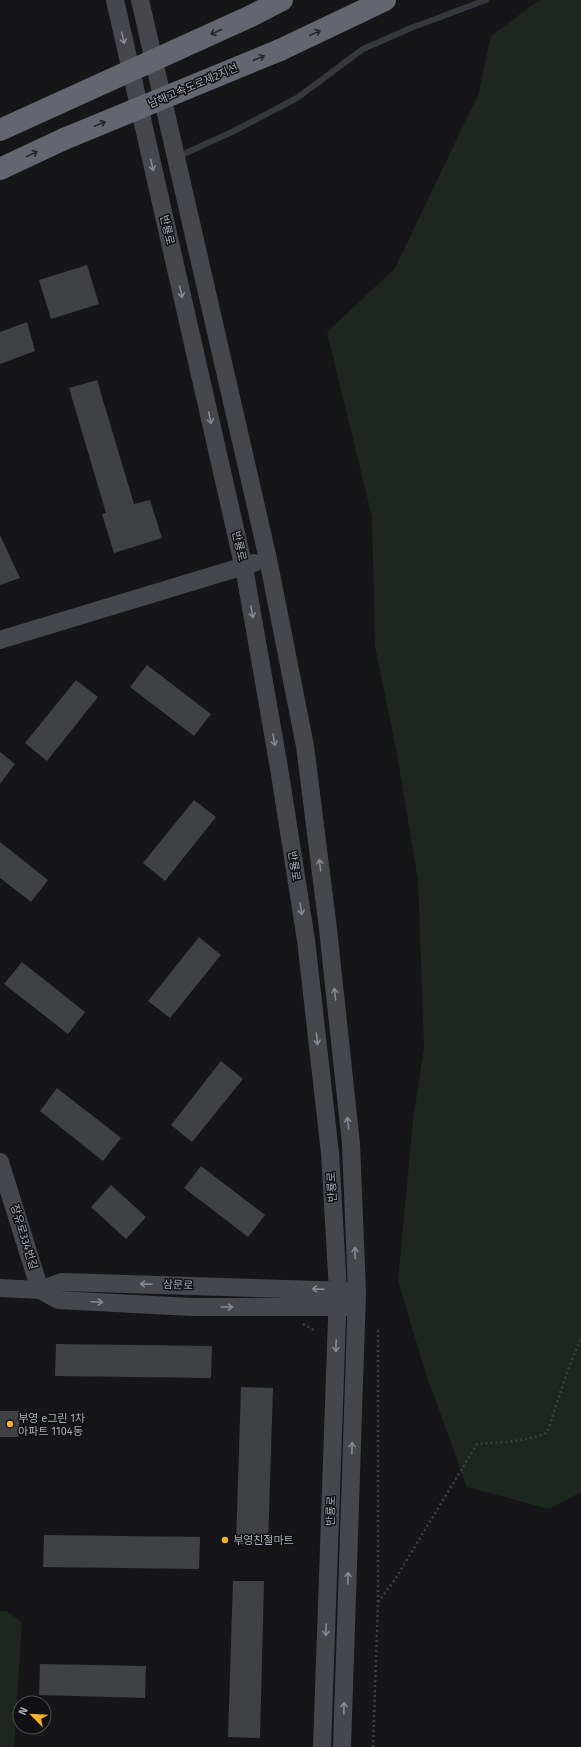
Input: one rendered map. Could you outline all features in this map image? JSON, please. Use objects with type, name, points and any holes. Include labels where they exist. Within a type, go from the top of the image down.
[{"type":"highway","points":[[0,130],[251,16],[282,0]]},
{"type":"highway","name":"남해고속도로제2지선","points":[[0,169],[64,139],[280,50],[385,0]]},
{"type":"street","name":"반룡로","points":[[115,0],[244,566],[279,768],[306,940],[330,1153],[338,1290],[322,1747]]},
{"type":"street","name":"반룡로","points":[[140,0],[268,559],[305,746],[327,921],[351,1144],[357,1300],[342,1747]]},
{"type":"street","points":[[0,640],[268,559]]},
{"type":"street","name":"장유로334번길","points":[[0,1162],[40,1290]]},
{"type":"street","name":"삼문로","points":[[0,1288],[40,1290],[62,1282],[338,1290],[357,1300]]},
{"type":"street","name":"삼문로","points":[[40,1290],[58,1300],[191,1307],[338,1307],[357,1300]]},
{"type":"lane","points":[[176,158],[234,131],[297,98],[363,49],[411,28],[486,0]]},
{"type":"path","points":[[373,1747],[378,1602],[378,1330]]},
{"type":"path","points":[[378,1602],[394,1580],[477,1444],[535,1438],[547,1433],[566,1372],[581,1338]]},
{"type":"shaded area","points":[[539,0],[581,0],[581,1492],[549,1509],[467,1487],[426,1374],[398,1281],[413,1120],[424,1047],[418,880],[397,754],[375,646],[372,517],[327,332],[395,268],[478,95],[491,36]]},
{"type":"shaded area","points":[[0,1611],[6,1611],[22,1622],[17,1695],[12,1695],[12,1735],[15,1735],[14,1747],[0,1747]]},
{"type":"building","points":[[87,265],[99,304],[51,319],[39,280]]},
{"type":"building","points":[[27,322],[35,351],[0,364],[0,332]]},
{"type":"building","points":[[97,380],[134,504],[150,500],[162,538],[114,553],[102,514],[106,513],[69,388]]},
{"type":"building","points":[[0,535],[20,578],[0,585]]},
{"type":"building","points":[[147,665],[211,714],[194,736],[130,687]]},
{"type":"building","points":[[76,680],[98,697],[47,761],[25,743]]},
{"type":"building","points":[[0,752],[15,764],[0,784]]},
{"type":"building","points":[[194,800],[216,817],[165,881],[143,863]]},
{"type":"building","points":[[0,842],[48,880],[31,902],[0,878]]},
{"type":"building","points":[[199,937],[221,955],[170,1018],[148,1001]]},
{"type":"building","points":[[22,962],[85,1012],[68,1034],[4,984]]},
{"type":"building","points":[[221,1061],[243,1079],[192,1142],[171,1125]]},
{"type":"building","points":[[57,1088],[121,1138],[103,1161],[40,1111]]},
{"type":"building","points":[[201,1166],[265,1215],[248,1237],[184,1188]]},
{"type":"building","points":[[111,1185],[146,1217],[126,1239],[91,1207]]},
{"type":"building","points":[[56,1344],[212,1346],[211,1378],[55,1376]]},
{"type":"building","points":[[241,1387],[273,1388],[268,1545],[236,1544]]},
{"type":"building","name":"부영 e그린 1차 아파트 1104동","points":[[0,1411],[20,1411],[18,1437],[0,1437]]},
{"type":"building","points":[[44,1535],[200,1537],[199,1569],[43,1567]]},
{"type":"building","points":[[233,1581],[264,1581],[260,1738],[228,1737]]},
{"type":"building","points":[[40,1664],[146,1666],[145,1698],[39,1695]]},
{"type":"place","name":"부영 e그린 1차 아파트 1104동","points":[[10,1424]]},
{"type":"place","name":"부영친절마트","points":[[225,1540]]}]
